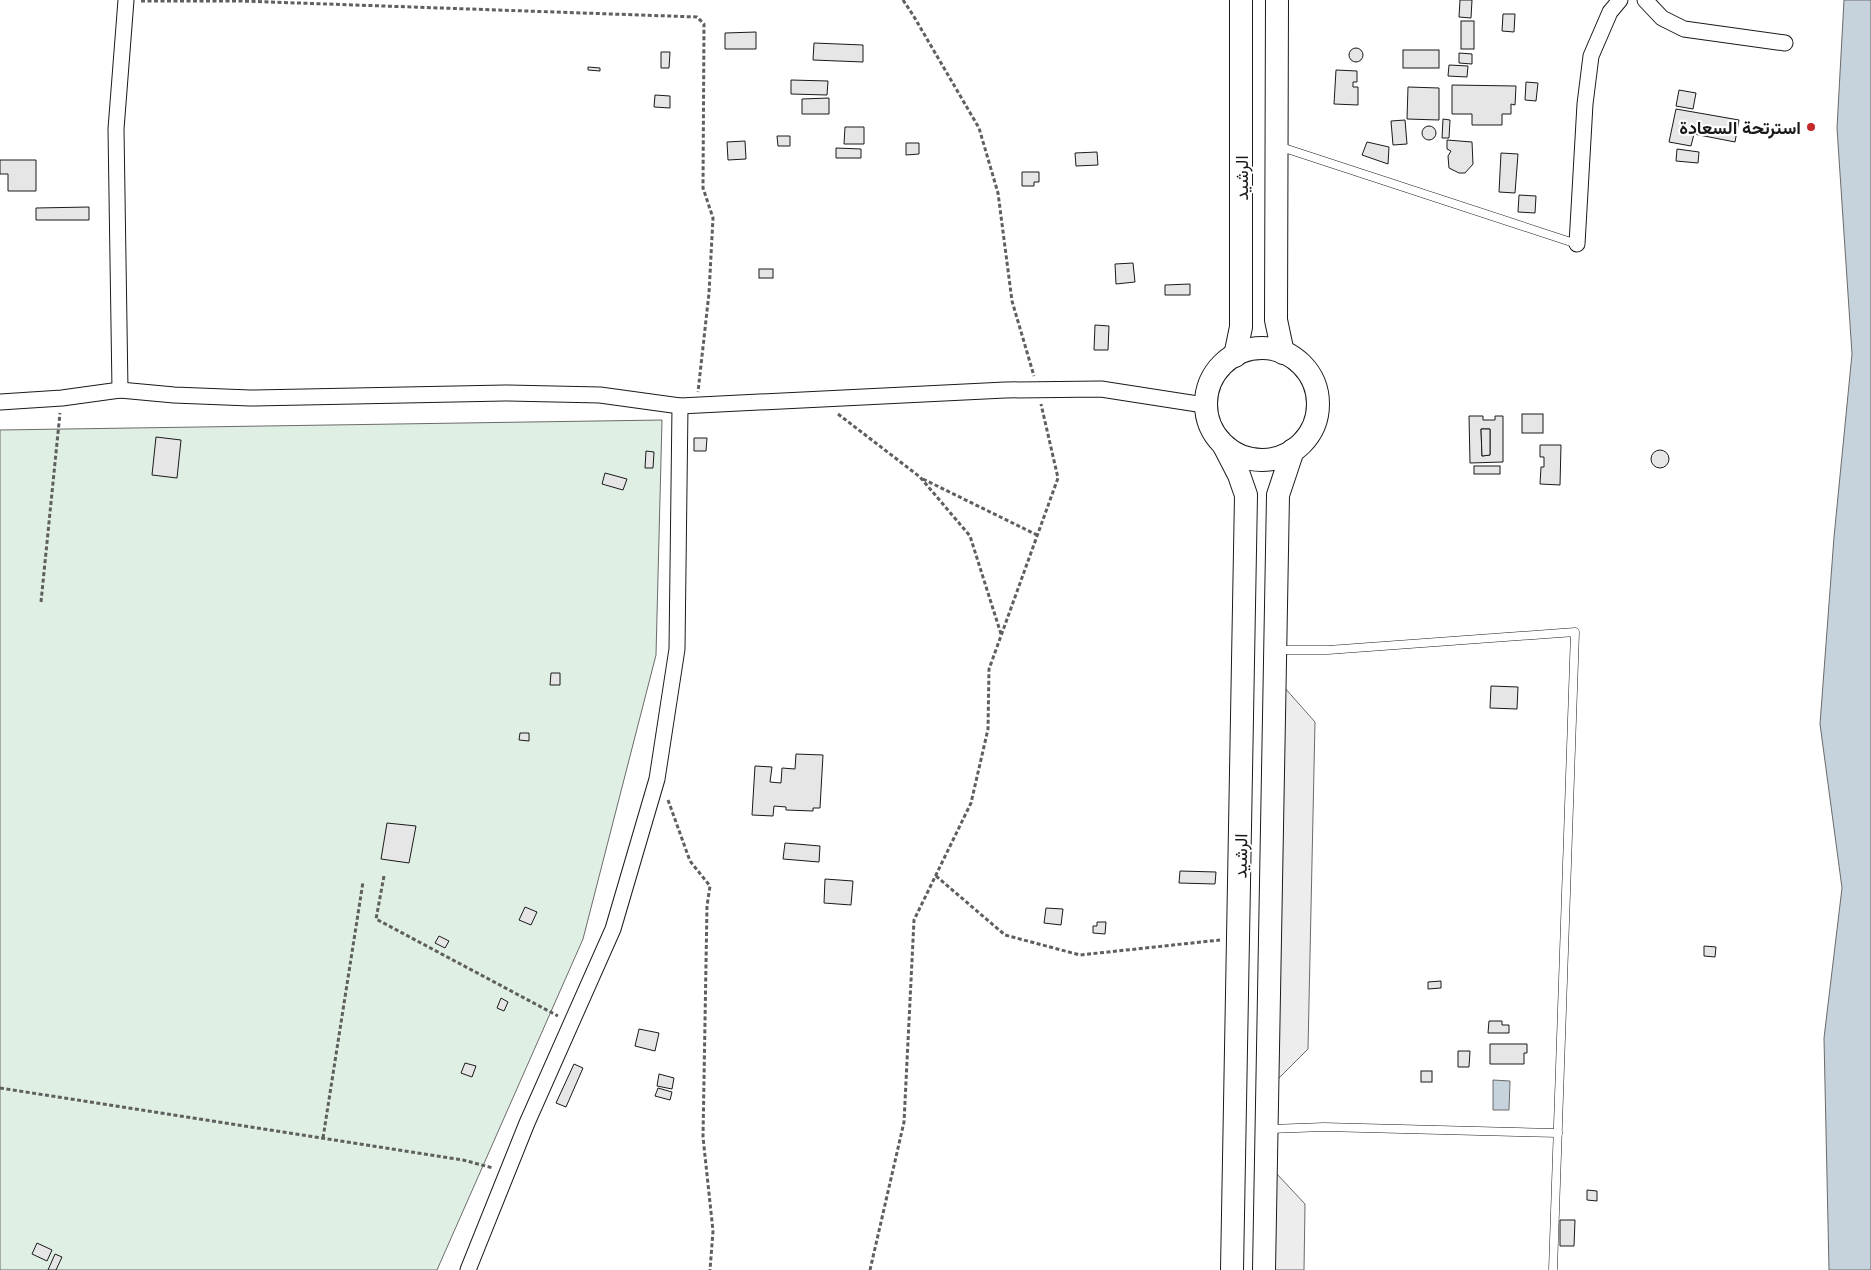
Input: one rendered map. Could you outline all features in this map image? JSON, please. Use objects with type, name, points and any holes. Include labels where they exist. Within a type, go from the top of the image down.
[{"type":"street","name":"الرشيد","points":[[1235,356],[1241,327],[1241,0]]},
{"type":"street","name":"الرشيد","points":[[1277,0],[1276,320],[1284,353]]},
{"type":"street","points":[[1577,244],[1585,104],[1591,56],[1610,12],[1620,0]]},
{"type":"street","points":[[1645,0],[1662,18],[1684,29],[1785,43]]},
{"type":"street","points":[[120,390],[116,129],[127,1]]},
{"type":"street","points":[[1260,348],[1284,353],[1296,360],[1309,373],[1316,391],[1318,410],[1313,429],[1302,443],[1288,454],[1271,460],[1253,460],[1236,455],[1224,446],[1211,430],[1204,405],[1213,377],[1225,362],[1241,352],[1260,348]]},
{"type":"street","points":[[0,402],[62,398],[120,390],[174,395],[250,398],[505,393],[600,395],[680,406],[1005,390],[1101,389],[1204,405]]},
{"type":"street","points":[[468,1270],[527,1123],[613,929],[657,778],[677,649],[680,406]]},
{"type":"street","name":"الرشيد","points":[[1224,446],[1239,475],[1246,495],[1232,1270]]},
{"type":"street","name":"الرشيد","points":[[1264,1270],[1278,495],[1293,450]]},
{"type":"lane","points":[[1276,145],[1577,244]]},
{"type":"lane","points":[[1276,650],[1328,650],[1575,632],[1553,1270]]},
{"type":"lane","points":[[1267,1129],[1324,1127],[1558,1133]]},
{"type":"path","points":[[870,1270],[904,1122],[914,920],[971,803],[988,729],[989,669],[1058,478],[1038,390],[1012,301],[998,193],[979,128],[914,15],[903,0]]},
{"type":"path","points":[[127,1],[241,1],[697,17],[704,24],[703,188],[712,218],[709,293],[696,405]]},
{"type":"path","points":[[41,602],[62,398]]},
{"type":"path","points":[[819,400],[920,477],[1037,535]]},
{"type":"path","points":[[920,477],[970,536],[1002,635]]},
{"type":"path","points":[[657,778],[673,812],[690,860],[710,886],[706,906],[703,1137],[713,1231],[710,1270]]},
{"type":"path","points":[[384,876],[376,919],[571,1023]]},
{"type":"path","points":[[936,876],[1005,936],[1080,955],[1238,938]]},
{"type":"path","points":[[323,1138],[362,882]]},
{"type":"path","points":[[0,1088],[463,1160],[508,1171]]},
{"type":"green space","points":[[662,420],[656,655],[583,939],[437,1270],[0,1270],[0,430]]},
{"type":"shaded area","points":[[1844,0],[1871,0],[1871,1270],[1829,1270],[1824,1038],[1842,888],[1820,724],[1834,537],[1852,354],[1837,128]]},
{"type":"shaded area","points":[[1284,687],[1315,722],[1308,1049],[1275,1082]]},
{"type":"shaded area","points":[[1493,1080],[1510,1081],[1509,1110],[1493,1110]]},
{"type":"shaded area","points":[[1276,1173],[1305,1204],[1304,1270],[1274,1270]]},
{"type":"building","points":[[1460,0],[1472,0],[1471,18],[1459,17]]},
{"type":"building","points":[[1503,14],[1515,14],[1514,32],[1502,31]]},
{"type":"building","points":[[1461,21],[1474,21],[1474,49],[1461,49]]},
{"type":"building","points":[[756,32],[756,49],[725,49],[725,33]]},
{"type":"building","points":[[814,43],[863,45],[863,62],[813,60]]},
{"type":"building","points":[[1356,48],[1361,50],[1363,55],[1361,60],[1356,62],[1351,60],[1349,55],[1351,50]]},
{"type":"building","points":[[1403,50],[1439,50],[1439,68],[1403,68]]},
{"type":"building","points":[[661,52],[670,52],[669,68],[661,68]]},
{"type":"building","points":[[1459,53],[1472,54],[1472,64],[1459,63]]},
{"type":"building","points":[[1449,65],[1468,66],[1467,77],[1448,76]]},
{"type":"building","points":[[588,67],[600,68],[600,71],[588,70]]},
{"type":"building","points":[[1336,70],[1357,71],[1357,82],[1353,82],[1353,87],[1358,87],[1358,105],[1334,104]]},
{"type":"building","points":[[791,80],[828,81],[827,95],[791,94]]},
{"type":"building","points":[[1526,82],[1538,83],[1536,101],[1525,100]]},
{"type":"building","points":[[1452,85],[1516,86],[1515,105],[1511,104],[1511,114],[1502,114],[1502,125],[1472,125],[1472,114],[1452,114]]},
{"type":"building","points":[[1408,87],[1439,88],[1439,120],[1407,119]]},
{"type":"building","points":[[1679,90],[1696,93],[1693,109],[1676,106]]},
{"type":"building","points":[[655,95],[670,96],[670,108],[654,107]]},
{"type":"building","points":[[829,98],[829,114],[802,114],[802,99]]},
{"type":"building","points":[[1676,109],[1739,120],[1735,142],[1694,134],[1691,146],[1669,142]]},
{"type":"building","points":[[1443,119],[1450,120],[1449,138],[1442,138]]},
{"type":"building","points":[[1405,120],[1407,144],[1393,145],[1391,121]]},
{"type":"building","points":[[1426,126],[1432,126],[1436,133],[1432,140],[1426,140],[1422,136],[1422,130]]},
{"type":"building","points":[[845,127],[864,127],[864,144],[844,144]]},
{"type":"building","points":[[777,136],[790,136],[790,146],[778,146]]},
{"type":"building","points":[[1447,140],[1472,142],[1473,164],[1465,173],[1459,173],[1449,168],[1448,156],[1451,151],[1447,149]]},
{"type":"building","points":[[745,141],[746,159],[728,160],[727,142]]},
{"type":"building","points":[[1367,142],[1389,147],[1388,164],[1362,155]]},
{"type":"building","points":[[906,143],[919,143],[919,154],[906,155]]},
{"type":"building","points":[[836,148],[861,149],[861,158],[836,158]]},
{"type":"building","points":[[1677,149],[1699,152],[1698,163],[1676,161]]},
{"type":"building","points":[[1097,152],[1098,165],[1076,166],[1075,153]]},
{"type":"building","points":[[1501,153],[1518,154],[1515,193],[1499,192]]},
{"type":"building","points":[[0,160],[36,160],[36,191],[8,191],[8,174],[0,174]]},
{"type":"building","points":[[1022,172],[1039,172],[1039,182],[1034,182],[1034,186],[1022,186]]},
{"type":"building","points":[[1519,195],[1536,196],[1535,213],[1518,212]]},
{"type":"building","points":[[89,207],[89,220],[36,220],[36,208]]},
{"type":"building","points":[[1133,263],[1135,282],[1116,284],[1115,264]]},
{"type":"building","points":[[759,269],[773,269],[773,278],[759,278]]},
{"type":"building","points":[[1190,284],[1190,295],[1165,295],[1165,285]]},
{"type":"building","points":[[1095,325],[1109,326],[1108,350],[1094,350]]},
{"type":"building","points":[[1522,414],[1543,414],[1543,433],[1522,433]]},
{"type":"building","points":[[1469,416],[1483,416],[1483,420],[1495,420],[1495,416],[1503,416],[1503,462],[1470,463]],"holes":[[[1481,429],[1490,429],[1490,455],[1482,456]]]},
{"type":"building","points":[[1481,429],[1490,429],[1490,455],[1482,456]]},
{"type":"building","points":[[156,437],[181,440],[177,478],[152,475]]},
{"type":"building","points":[[694,438],[707,438],[706,451],[694,451]]},
{"type":"building","points":[[1540,445],[1561,445],[1560,485],[1540,484],[1541,467],[1544,467],[1544,457],[1540,457]]},
{"type":"building","points":[[1656,450],[1664,450],[1669,455],[1667,466],[1656,468],[1651,463],[1651,455]]},
{"type":"building","points":[[646,451],[654,452],[653,468],[645,468]]},
{"type":"building","points":[[1474,466],[1500,466],[1500,474],[1474,474]]},
{"type":"building","points":[[605,473],[627,479],[623,490],[602,484]]},
{"type":"building","points":[[551,673],[560,673],[560,685],[550,685]]},
{"type":"building","points":[[1491,686],[1518,687],[1517,709],[1490,708]]},
{"type":"building","points":[[520,733],[529,733],[529,741],[519,740]]},
{"type":"building","points":[[796,754],[823,755],[820,808],[813,808],[813,811],[786,810],[786,807],[774,806],[773,816],[752,815],[755,766],[772,767],[770,782],[781,783],[782,768],[795,769]]},
{"type":"building","points":[[387,823],[416,826],[409,863],[381,859]]},
{"type":"building","points":[[785,843],[820,846],[819,862],[783,859]]},
{"type":"building","points":[[1180,871],[1216,872],[1215,884],[1179,883]]},
{"type":"building","points":[[825,879],[853,881],[851,905],[824,903]]},
{"type":"building","points":[[525,907],[537,912],[531,925],[519,920]]},
{"type":"building","points":[[1046,908],[1063,909],[1061,925],[1044,923]]},
{"type":"building","points":[[1097,922],[1106,922],[1105,934],[1093,933],[1093,926],[1097,926]]},
{"type":"building","points":[[439,936],[449,941],[445,948],[435,943]]},
{"type":"building","points":[[1704,946],[1716,947],[1715,957],[1704,956]]},
{"type":"building","points":[[1441,981],[1441,988],[1428,989],[1428,982]]},
{"type":"building","points":[[501,998],[508,1002],[504,1011],[497,1008]]},
{"type":"building","points":[[1489,1021],[1502,1021],[1502,1025],[1509,1025],[1509,1033],[1488,1033]]},
{"type":"building","points":[[639,1029],[659,1033],[655,1051],[635,1046]]},
{"type":"building","points":[[1490,1044],[1527,1044],[1527,1053],[1524,1053],[1524,1064],[1490,1064]]},
{"type":"building","points":[[1458,1051],[1470,1051],[1469,1067],[1458,1067]]},
{"type":"building","points":[[465,1063],[476,1066],[472,1077],[461,1073]]},
{"type":"building","points":[[574,1064],[583,1068],[566,1107],[556,1103]]},
{"type":"building","points":[[1421,1071],[1432,1071],[1432,1082],[1421,1082]]},
{"type":"building","points":[[659,1074],[674,1078],[672,1089],[657,1086]]},
{"type":"building","points":[[658,1088],[672,1092],[670,1100],[655,1096]]},
{"type":"building","points":[[1587,1190],[1597,1191],[1597,1201],[1587,1200]]},
{"type":"building","points":[[1560,1220],[1575,1220],[1574,1246],[1560,1246]]},
{"type":"building","points":[[37,1243],[52,1250],[47,1261],[32,1254]]},
{"type":"building","points":[[55,1254],[62,1257],[56,1270],[48,1270]]},
{"type":"place","name":"استرتحة السعادة","points":[[1811,127]]}]
